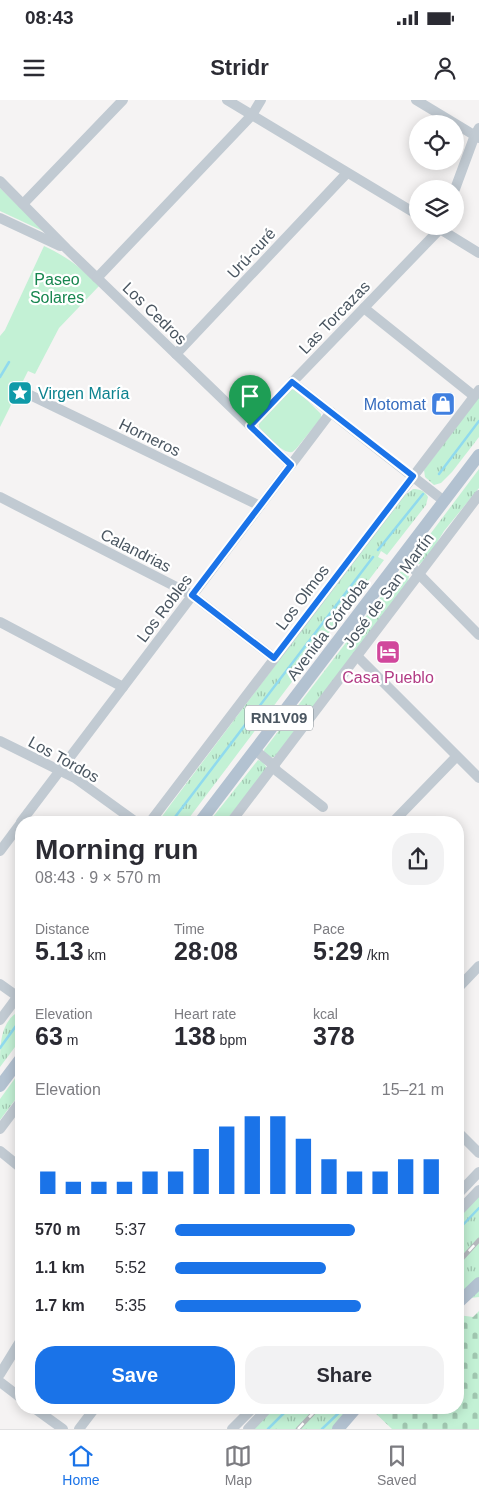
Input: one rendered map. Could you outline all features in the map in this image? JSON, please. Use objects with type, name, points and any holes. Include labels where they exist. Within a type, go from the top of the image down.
[{"type":"main road","name":"Avenida Córdoba","points":[[205,816],[479,455]]},
{"type":"main road","points":[[0,1086],[15,1066]]},
{"type":"main road","points":[[464,1299],[478,1290]]},
{"type":"main road","points":[[338,1429],[351,1414]]},
{"type":"street","points":[[23,204],[122,100]]},
{"type":"street","points":[[227,100],[409,211]]},
{"type":"street","points":[[97,278],[252,115],[261,100]]},
{"type":"street","points":[[416,100],[478,134],[459,180]]},
{"type":"street","name":"Urú-curé","points":[[176,354],[347,173]]},
{"type":"street","name":"Los Cedros","points":[[0,181],[67,250],[291,465]]},
{"type":"street","points":[[0,218],[67,250]]},
{"type":"street","name":"Las Torcazas","points":[[250,426],[364,308],[431,235]]},
{"type":"street","points":[[451,235],[479,253]]},
{"type":"street","points":[[364,308],[477,393]]},
{"type":"street","points":[[292,382],[444,501]]},
{"type":"street","name":"Los Olmos","points":[[155,816],[477,393]]},
{"type":"street","name":"Horneros","points":[[28,394],[260,506]]},
{"type":"street","name":"Los Robles","points":[[26,816],[331,412]]},
{"type":"street","name":"José de San Martín","points":[[236,816],[479,495]]},
{"type":"street","name":"Calandrias","points":[[0,497],[192,595],[274,658]]},
{"type":"street","points":[[402,557],[479,635]]},
{"type":"street","points":[[0,622],[123,687]]},
{"type":"street","points":[[357,656],[479,778]]},
{"type":"street","name":"Los Tordos","points":[[0,741],[75,778],[128,816]]},
{"type":"street","points":[[255,750],[274,766],[277,771],[323,808]]},
{"type":"street","points":[[399,816],[456,756]]},
{"type":"street","name":"Los Robles","points":[[0,851],[15,831]]},
{"type":"street","points":[[464,982],[479,966]]},
{"type":"street","points":[[0,984],[15,993]]},
{"type":"street","points":[[0,1020],[15,1002]]},
{"type":"street","points":[[0,1129],[15,1109]]},
{"type":"street","points":[[464,1138],[479,1153]]},
{"type":"street","points":[[0,1151],[15,1163]]},
{"type":"street","points":[[464,1188],[479,1172]]},
{"type":"street","points":[[464,1206],[479,1190]]},
{"type":"street","points":[[0,1374],[15,1350]]},
{"type":"street","points":[[0,1382],[15,1393]]},
{"type":"street","points":[[42,1414],[63,1429]]},
{"type":"street","points":[[79,1429],[90,1414]]},
{"type":"street","points":[[232,1429],[247,1414]]},
{"type":"street","points":[[248,1429],[262,1414]]},
{"type":"green space","points":[[0,188],[45,232],[0,211]]},
{"type":"green space","name":"Paseo Solares","points":[[44,246],[74,263],[99,286],[59,328],[35,374],[28,371],[0,427],[0,336],[5,330]]},
{"type":"green space","points":[[295,389],[321,414],[321,418],[296,449],[290,452],[277,445],[259,427],[259,424],[290,390]]},
{"type":"green space","points":[[479,397],[479,437],[452,472],[441,483],[434,485],[425,477],[424,470]]},
{"type":"green space","points":[[479,469],[479,488],[444,531],[430,554],[420,564],[415,563],[413,559],[421,544],[430,547],[433,543],[428,537]]},
{"type":"green space","points":[[413,489],[418,489],[428,497],[426,505],[387,555],[381,551],[378,557],[384,560],[191,816],[162,816],[349,567],[404,496]]},
{"type":"green space","points":[[405,571],[409,576],[408,582],[280,751],[270,758],[264,754],[264,750],[400,572]]},
{"type":"green space","points":[[258,760],[263,762],[267,768],[230,816],[214,816]]},
{"type":"green space","points":[[14,1015],[15,1047],[0,1067],[0,1050],[3,1034],[9,1020]]},
{"type":"green space","points":[[15,1078],[15,1100],[0,1120],[0,1099]]},
{"type":"green space","points":[[479,1190],[479,1297],[464,1299],[464,1206]]},
{"type":"green space","points":[[479,1311],[479,1429],[392,1429],[376,1414],[464,1414],[464,1316],[473,1317]]},
{"type":"green space","points":[[262,1414],[351,1414],[338,1429],[248,1429]]},
{"type":"waterway","points":[[0,377],[9,362]]},
{"type":"waterway","points":[[439,474],[479,421]]},
{"type":"waterway","points":[[378,550],[423,494]]},
{"type":"waterway","points":[[176,816],[373,557]]},
{"type":"waterway","points":[[0,1048],[15,1027]]},
{"type":"waterway","points":[[464,1224],[479,1208]]},
{"type":"waterway","points":[[268,1429],[283,1414]]},
{"type":"waterway","points":[[322,1429],[338,1414]]},
{"type":"railway","points":[[464,1256],[479,1240]]},
{"type":"railway","points":[[298,1429],[312,1414]]},
{"type":"place","name":"Virgen María","points":[[20,393]]},
{"type":"place","name":"Motomat","points":[[443,404]]},
{"type":"place","name":"Casa Pueblo","points":[[388,652]]},
{"type":"route","points":[[292,382],[413,476],[274,658],[192,595],[291,465],[250,426],[292,382]]}]
